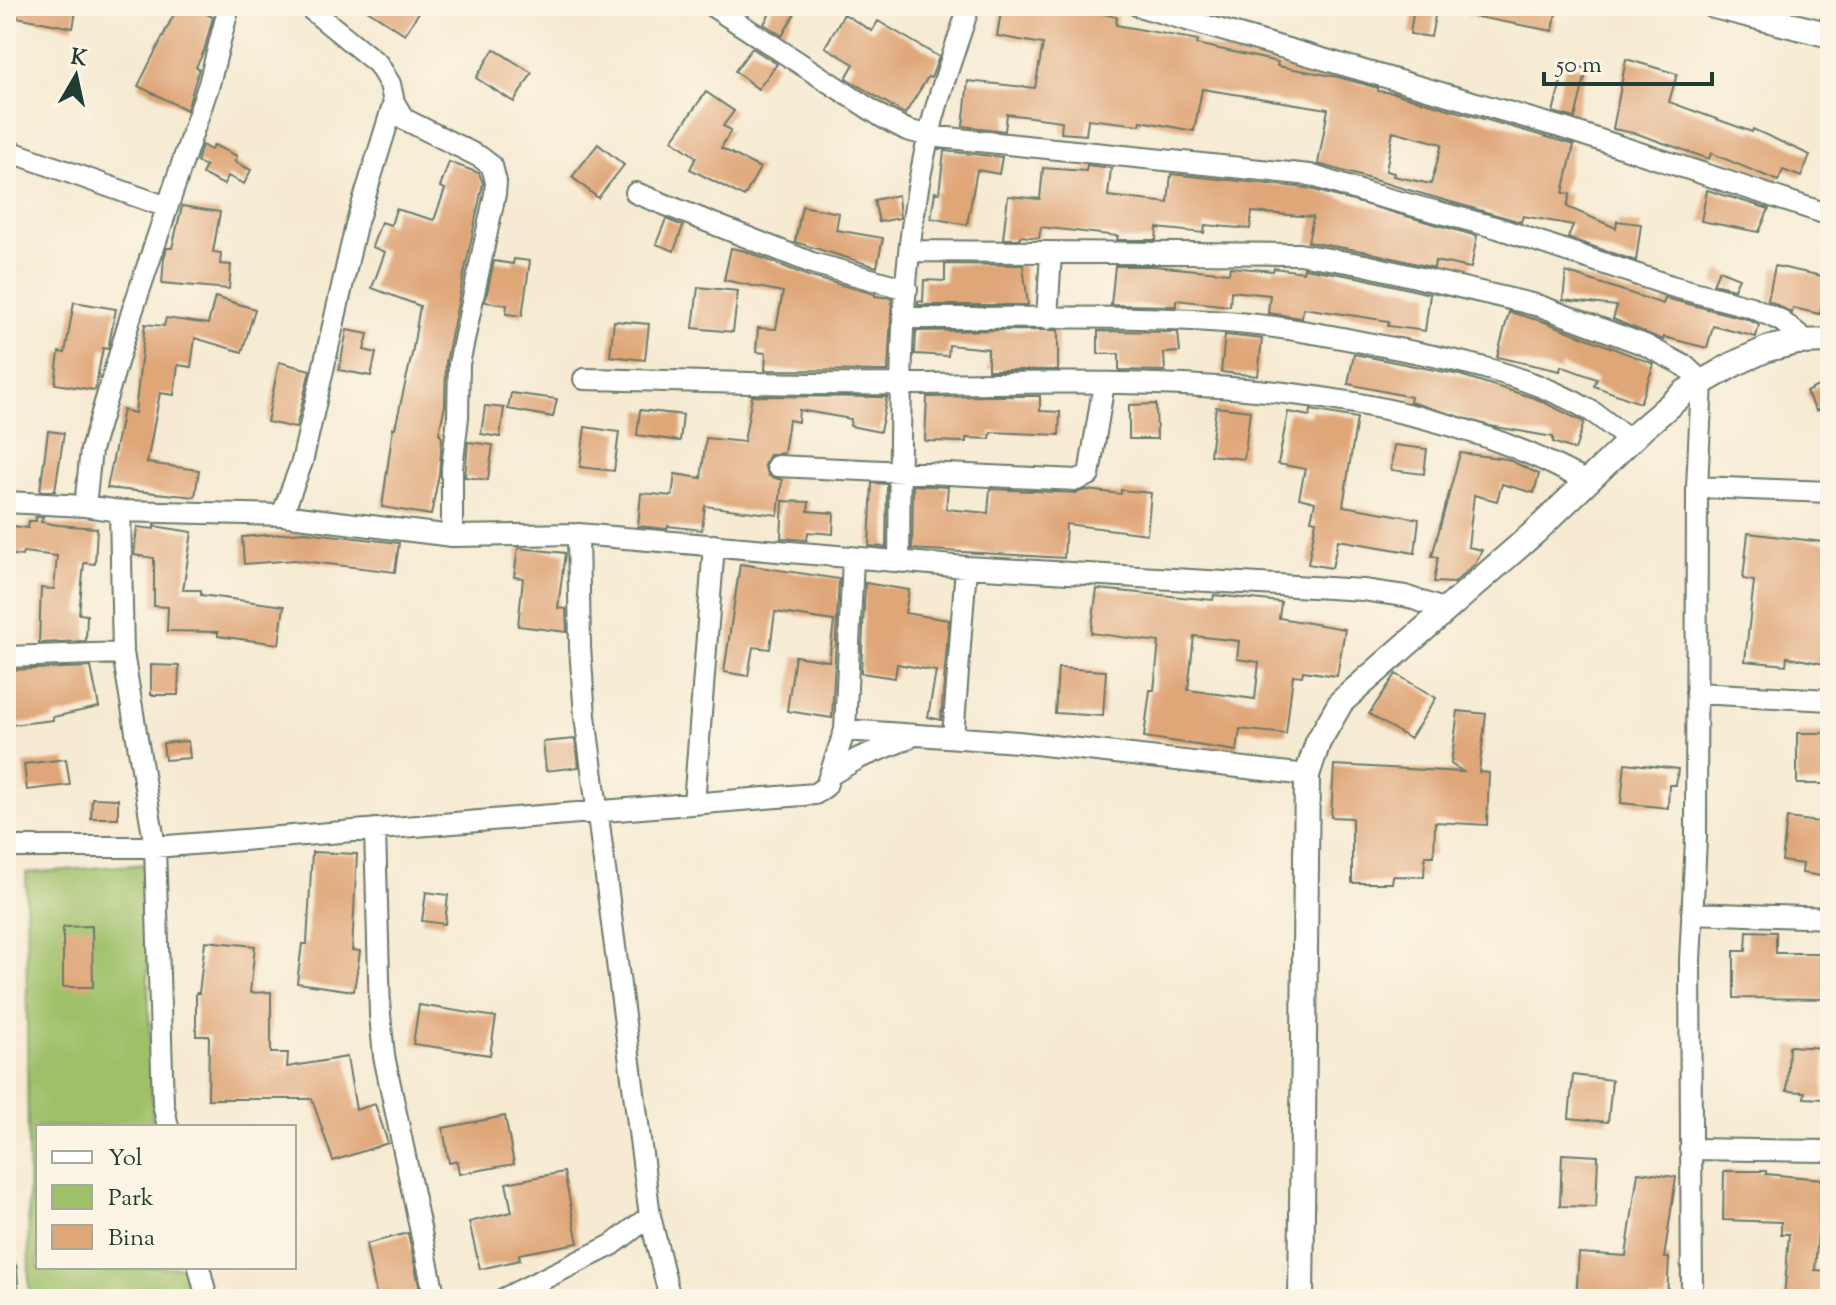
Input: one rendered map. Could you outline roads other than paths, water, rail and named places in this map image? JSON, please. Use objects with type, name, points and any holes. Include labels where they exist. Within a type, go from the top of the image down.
[{"type":"street","points":[[85,506],[91,450],[132,312],[209,84],[229,6]]},
{"type":"street","points":[[307,6],[378,64],[404,119],[492,166],[496,182],[459,364],[458,417],[452,468],[452,536]]},
{"type":"street","points":[[712,6],[740,13],[882,117],[907,130],[929,136],[1310,175],[1498,228],[1657,282],[1751,307],[1819,341]]},
{"type":"street","points":[[899,561],[904,318],[910,251],[929,136],[969,6]]},
{"type":"street","points":[[1138,6],[1563,128],[1830,215]]},
{"type":"street","points":[[1714,6],[1830,35]]},
{"type":"street","points":[[282,515],[302,462],[356,225],[394,102]]},
{"type":"street","points":[[6,150],[167,207]]},
{"type":"street","points":[[636,193],[812,263],[907,289]]},
{"type":"street","points":[[910,251],[1299,254],[1365,265],[1540,306],[1645,345],[1685,366],[1702,382],[1697,487],[1696,839],[1690,976],[1692,1299]]},
{"type":"street","points":[[1047,319],[1051,253]]},
{"type":"street","points":[[904,318],[1150,320],[1257,325],[1425,354],[1516,378],[1561,395],[1593,413],[1630,441]]},
{"type":"street","points":[[1301,1299],[1307,775],[1318,742],[1341,702],[1685,392],[1767,349],[1819,341]]},
{"type":"street","points":[[584,379],[902,384],[1104,383],[1268,390],[1385,410],[1496,438],[1543,458],[1587,482]]},
{"type":"street","points":[[777,466],[1077,480],[1089,475],[1104,383]]},
{"type":"street","points":[[1697,487],[1830,492]]},
{"type":"street","points":[[6,502],[120,511],[282,515],[452,536],[578,534],[853,559],[1363,590],[1405,596],[1446,610]]},
{"type":"street","points":[[120,511],[123,653],[155,847],[163,1103],[168,1125]]},
{"type":"street","points":[[578,534],[585,716],[650,1216],[670,1299]]},
{"type":"street","points":[[694,804],[714,545]]},
{"type":"street","points":[[6,847],[155,847],[815,794],[826,786],[845,730],[853,559]]},
{"type":"street","points":[[953,737],[966,567]]},
{"type":"street","points":[[6,657],[123,653]]},
{"type":"street","points":[[1696,693],[1830,700]]},
{"type":"street","points":[[845,730],[953,737],[1307,775]]},
{"type":"street","points":[[830,775],[892,742],[921,735]]},
{"type":"street","points":[[375,829],[384,1056],[435,1299]]},
{"type":"street","points":[[1692,913],[1830,918]]},
{"type":"street","points":[[1690,1149],[1830,1151]]},
{"type":"street","points":[[503,1299],[612,1245],[650,1216]]},
{"type":"street","points":[[200,1269],[207,1299]]},
{"type":"street","points":[[6,1270],[8,1299]]}]
